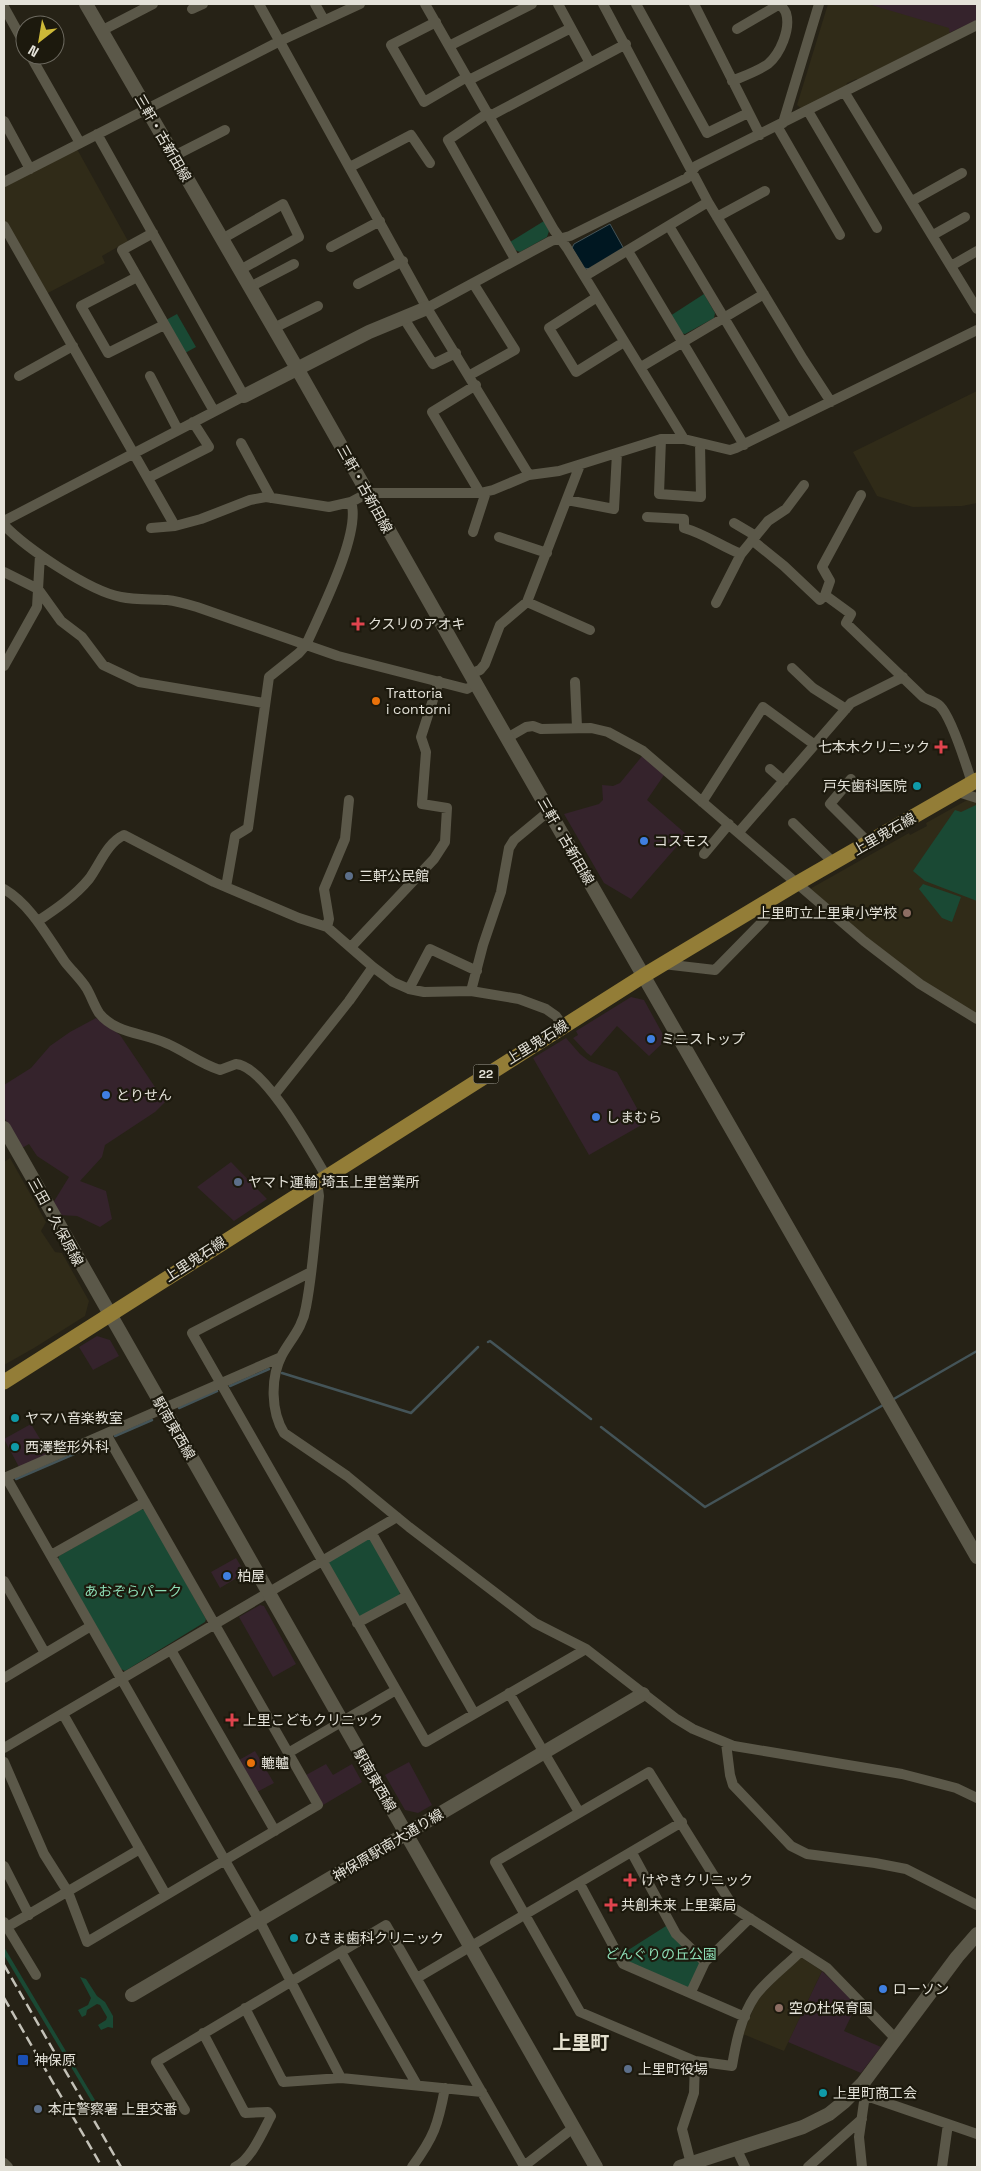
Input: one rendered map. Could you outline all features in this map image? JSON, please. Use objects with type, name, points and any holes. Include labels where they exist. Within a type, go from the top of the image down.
[{"type":"main road","name":"上里鬼石線","points":[[4,1382],[642,976],[763,903],[975,782]]},
{"type":"street","points":[[101,31],[153,4]]},
{"type":"street","points":[[192,9],[204,4]]},
{"type":"street","points":[[259,4],[403,261],[427,308],[456,352],[530,475]]},
{"type":"street","points":[[315,4],[324,20]]},
{"type":"street","points":[[4,182],[280,41],[360,4]]},
{"type":"street","points":[[425,4],[561,238],[684,439]]},
{"type":"street","points":[[450,46],[532,4]]},
{"type":"street","points":[[558,4],[590,63]]},
{"type":"street","points":[[603,4],[693,170],[708,202],[803,360],[831,402]]},
{"type":"street","points":[[636,4],[707,133],[748,113]]},
{"type":"street","points":[[694,4],[760,135]]},
{"type":"street","points":[[732,81],[767,64],[777,55],[787,22],[786,12],[780,4],[737,29]]},
{"type":"street","points":[[819,4],[780,125],[840,235]]},
{"type":"street","name":"三軒・古新田線","points":[[90,5],[101,31],[274,328],[642,976],[977,1557]]},
{"type":"street","points":[[4,7],[15,27]]},
{"type":"street","points":[[436,22],[391,45],[424,102],[468,78],[571,28]]},
{"type":"street","points":[[4,521],[214,411],[403,316],[427,308],[515,260],[561,238],[570,236],[687,178],[693,170],[977,26]]},
{"type":"street","points":[[515,260],[448,140],[489,115],[626,44]]},
{"type":"street","points":[[36,65],[80,143]]},
{"type":"street","points":[[845,93],[977,309]]},
{"type":"street","points":[[808,111],[877,228]]},
{"type":"street","points":[[4,121],[30,169]]},
{"type":"street","points":[[174,156],[225,130]]},
{"type":"street","points":[[97,134],[244,396]]},
{"type":"street","points":[[350,167],[411,134],[430,164]]},
{"type":"street","points":[[912,201],[962,174]]},
{"type":"street","points":[[718,217],[765,191]]},
{"type":"street","points":[[585,276],[708,202]]},
{"type":"street","points":[[222,239],[283,204],[299,237],[240,270]]},
{"type":"street","points":[[933,235],[966,217]]},
{"type":"street","points":[[331,247],[380,221]]},
{"type":"street","points":[[4,226],[175,526]]},
{"type":"street","points":[[669,226],[787,423]]},
{"type":"street","points":[[153,233],[122,250],[214,411]]},
{"type":"street","points":[[628,251],[744,445]]},
{"type":"street","points":[[952,266],[977,251]]},
{"type":"street","points":[[358,284],[403,261]]},
{"type":"street","points":[[250,287],[294,264]]},
{"type":"street","points":[[137,277],[81,306],[108,353],[164,325]]},
{"type":"street","points":[[470,375],[515,350],[473,283]]},
{"type":"street","points":[[640,367],[764,294]]},
{"type":"street","points":[[597,297],[549,328],[576,372],[624,342]]},
{"type":"street","points":[[274,328],[318,306]]},
{"type":"street","points":[[403,316],[433,364],[456,352]]},
{"type":"street","points":[[151,528],[175,526],[201,519],[250,500],[271,498],[329,506],[351,502],[368,494],[483,492],[530,475],[559,471],[662,439],[684,439],[730,450],[744,445],[977,330]]},
{"type":"street","points":[[19,376],[73,346]]},
{"type":"street","points":[[150,376],[178,430]]},
{"type":"street","points":[[473,532],[483,492],[432,412],[476,386]]},
{"type":"street","points":[[148,478],[209,447],[193,422]]},
{"type":"street","points":[[662,439],[659,494],[701,497],[700,443]]},
{"type":"street","points":[[240,443],[271,498]]},
{"type":"street","points":[[567,500],[614,509],[617,453]]},
{"type":"street","points":[[4,525],[14,536],[40,555],[108,594],[123,598],[169,600],[197,606],[363,663],[467,689],[485,664],[500,625],[527,602],[580,465]]},
{"type":"street","points":[[716,603],[742,554],[768,521],[786,509],[804,485]]},
{"type":"street","points":[[734,523],[754,538],[820,600],[825,594],[830,580],[822,567],[861,495]]},
{"type":"street","points":[[226,887],[235,836],[248,828],[269,677],[306,645],[346,553],[353,514],[351,502]]},
{"type":"street","points":[[647,516],[684,518],[684,528],[702,534],[724,548],[742,554]]},
{"type":"street","points":[[500,537],[547,554]]},
{"type":"street","points":[[4,666],[36,607],[40,555]]},
{"type":"street","points":[[4,572],[38,589],[61,621],[82,637],[104,665],[139,682],[264,703]]},
{"type":"street","points":[[825,594],[851,614],[846,623],[923,697],[944,711],[975,782]]},
{"type":"street","points":[[527,602],[590,630]]},
{"type":"street","points":[[792,668],[813,688],[846,709]]},
{"type":"street","points":[[738,832],[846,709],[858,698],[903,677]]},
{"type":"street","points":[[351,947],[434,859],[444,842],[448,808],[422,804],[426,752],[421,737],[440,681]]},
{"type":"street","points":[[575,682],[577,727]]},
{"type":"street","points":[[702,802],[763,706],[815,745]]},
{"type":"street","points":[[507,738],[526,727],[533,726],[541,729],[577,727],[601,729],[643,751],[796,884],[904,973],[977,1019]]},
{"type":"street","points":[[770,769],[784,781]]},
{"type":"street","points":[[851,779],[830,804],[869,843]]},
{"type":"street","points":[[958,792],[977,798]]},
{"type":"street","points":[[327,927],[329,919],[324,889],[345,839],[349,800]]},
{"type":"street","points":[[471,991],[483,945],[501,892],[509,848],[514,840],[549,811]]},
{"type":"street","points":[[793,823],[834,863]]},
{"type":"street","points":[[704,854],[729,824]]},
{"type":"street","points":[[38,921],[68,900],[88,879],[115,839],[124,835],[226,887],[299,918],[327,927],[373,967],[393,982],[409,989],[424,992],[471,991],[534,1003],[556,1016],[563,1026]]},
{"type":"street","points":[[4,889],[13,894],[38,921],[66,963],[86,988],[99,1013],[105,1018],[130,1032],[167,1043],[215,1069],[224,1070],[236,1064],[242,1064],[249,1068],[275,1094],[322,1179],[306,1310],[302,1323],[281,1357],[275,1374],[276,1413],[279,1425],[284,1433],[348,1476],[397,1517],[535,1623],[586,1649],[674,1718],[726,1743],[743,1748],[923,1778],[966,1792],[977,1798]]},
{"type":"street","points":[[662,964],[715,970],[764,920],[766,915],[763,903]]},
{"type":"street","points":[[409,989],[430,949],[477,971]]},
{"type":"street","points":[[275,1094],[349,1001],[373,967]]},
{"type":"street","name":"三田・久保原線","points":[[4,1128],[109,1315]]},
{"type":"street","points":[[311,1272],[192,1333],[426,1742],[586,1649]]},
{"type":"street","name":"駅南東西線","points":[[109,1315],[596,2167]]},
{"type":"street","points":[[281,1357],[5,1478],[226,1860],[341,2078]]},
{"type":"street","points":[[4,1373],[26,1368]]},
{"type":"street","points":[[4,1390],[19,1380],[26,1368]]},
{"type":"street","points":[[4,1762],[44,1854],[68,1892],[87,1942],[318,1805],[106,1434]]},
{"type":"street","points":[[51,1555],[145,1502]]},
{"type":"street","points":[[4,1748],[397,1517]]},
{"type":"street","points":[[371,1532],[474,1714]]},
{"type":"street","points":[[4,1580],[45,1653]]},
{"type":"street","points":[[357,1623],[407,1596]]},
{"type":"street","points":[[4,1678],[91,1626]]},
{"type":"street","points":[[171,1650],[275,1831]]},
{"type":"street","points":[[288,1753],[396,1690]]},
{"type":"street","points":[[509,1693],[579,1812]]},
{"type":"street","name":"神保原駅南大通り線","points":[[132,1995],[643,1694]]},
{"type":"street","points":[[63,1714],[166,1895]]},
{"type":"street","points":[[726,1743],[733,1785],[791,1846],[807,1854],[906,1869],[977,1905]]},
{"type":"street","points":[[800,1952],[756,1996],[737,2038],[732,2066],[695,2060],[580,2012],[495,1862],[649,1772],[734,1908],[800,1952],[828,1968],[896,2039]]},
{"type":"street","points":[[417,1978],[580,1884],[682,1822]]},
{"type":"street","points":[[36,1975],[5,1925],[29,1915],[140,1849]]},
{"type":"street","points":[[632,1853],[676,1934],[705,1962]]},
{"type":"street","points":[[4,1866],[29,1915]]},
{"type":"street","points":[[580,1884],[623,1964],[745,2017]]},
{"type":"street","points":[[690,1992],[705,1962],[750,1918]]},
{"type":"street","points":[[185,2110],[156,2062],[386,1925],[524,2166],[574,2128]]},
{"type":"street","points":[[695,2060],[694,2093],[682,2129],[686,2166],[737,2150],[816,2121],[860,2094],[896,2039],[957,1957],[977,1934]]},
{"type":"street","points":[[341,1952],[416,2085]]},
{"type":"street","points":[[245,2008],[283,2082],[341,2078],[482,2092]]},
{"type":"street","points":[[203,2033],[245,2113],[268,2112],[271,2116],[254,2147],[239,2165],[235,2167]]},
{"type":"street","points":[[412,2167],[429,2145],[435,2131],[445,2088]]},
{"type":"street","points":[[860,2094],[862,2119],[859,2137],[862,2167]]},
{"type":"street","points":[[860,2094],[977,2134]]},
{"type":"street","points":[[808,2167],[862,2119]]},
{"type":"street","points":[[942,2167],[948,2124]]},
{"type":"street","points":[[737,2150],[745,2167]]},
{"type":"street","points":[[4,2163],[8,2167]]},
{"type":"shaded area","points":[[828,4],[868,4],[949,28],[950,36],[861,80],[856,79],[847,83],[845,89],[803,110],[797,105]]},
{"type":"shaded area","points":[[868,4],[977,4],[977,20],[949,33]]},
{"type":"shaded area","points":[[77,149],[128,241],[102,256],[105,263],[46,294],[4,221],[4,186]]},
{"type":"shaded area","points":[[977,391],[977,503],[962,506],[913,507],[877,496],[853,452]]},
{"type":"shaded area","points":[[643,755],[664,775],[647,800],[686,834],[631,899],[604,883],[564,814],[599,804],[603,800],[602,785],[613,786],[620,783]]},
{"type":"shaded area","name":"上里町立上里東小学校","points":[[969,799],[977,802],[977,1015],[943,995],[894,959],[808,890],[909,833],[910,835],[927,826],[926,823]]},
{"type":"shaded area","points":[[631,997],[644,1000],[666,1040],[649,1056],[617,1026],[591,1056],[573,1038],[578,1035],[576,1031]]},
{"type":"shaded area","points":[[96,1018],[120,1035],[165,1102],[155,1112],[105,1145],[102,1157],[80,1181],[106,1191],[112,1219],[100,1227],[77,1216],[59,1215],[53,1203],[69,1177],[37,1156],[29,1144],[22,1148],[4,1117],[4,1085],[31,1068],[50,1046],[70,1032]]},
{"type":"shaded area","points":[[566,1038],[589,1061],[617,1072],[645,1123],[589,1155],[533,1058]]},
{"type":"shaded area","points":[[10,1158],[46,1222],[41,1231],[55,1252],[62,1253],[89,1301],[85,1316],[4,1365],[4,1162]]},
{"type":"shaded area","points":[[231,1162],[267,1199],[234,1221],[197,1187]]},
{"type":"shaded area","points":[[97,1336],[110,1340],[119,1356],[93,1370],[79,1347]]},
{"type":"shaded area","points":[[31,1424],[49,1454],[19,1467],[4,1439]]},
{"type":"shaded area","points":[[236,1558],[245,1573],[220,1588],[211,1572]]},
{"type":"shaded area","points":[[260,1605],[264,1606],[296,1664],[273,1677],[239,1617]]},
{"type":"shaded area","points":[[255,1751],[274,1783],[257,1792],[239,1760]]},
{"type":"shaded area","points":[[409,1762],[432,1805],[418,1813],[405,1810],[385,1775]]},
{"type":"shaded area","points":[[326,1764],[333,1775],[352,1764],[362,1782],[323,1805],[306,1775]]},
{"type":"shaded area","name":"空の杜保育園","points":[[798,1958],[802,1958],[822,1971],[784,2051],[743,2034],[757,2000]]},
{"type":"shaded area","points":[[822,1971],[857,2004],[844,2031],[881,2047],[861,2073],[788,2042]]},
{"type":"green space","points":[[544,221],[549,231],[547,237],[520,252],[515,250],[510,242]]},
{"type":"green space","points":[[704,294],[715,313],[714,318],[685,334],[680,333],[670,316]]},
{"type":"green space","points":[[177,314],[196,347],[185,353],[166,320]]},
{"type":"green space","points":[[976,805],[977,901],[925,881],[913,871],[955,810],[961,812]]},
{"type":"green space","points":[[923,884],[961,897],[952,922],[942,918],[919,889]]},
{"type":"green space","name":"あおぞらパーク","points":[[141,1509],[145,1510],[206,1619],[205,1622],[125,1671],[121,1669],[58,1560],[59,1556]]},
{"type":"green space","points":[[367,1539],[371,1540],[400,1592],[399,1596],[362,1617],[358,1616],[328,1565],[329,1561]]},
{"type":"green space","name":"どんぐりの丘公園","points":[[666,1926],[701,1963],[691,1986],[686,1988],[626,1961],[622,1954]]},
{"type":"green space","points":[[4,1947],[95,2100],[92,2102],[4,1955]]},
{"type":"green space","points":[[80,1977],[86,1979],[97,1996],[105,2002],[113,2016],[113,2028],[108,2027],[101,2030],[98,2025],[106,2020],[107,2017],[100,2005],[97,2004],[87,2010],[86,2015],[82,2017],[78,2010],[88,2005],[91,1998]]},
{"type":"water","points":[[610,224],[624,249],[590,269],[584,268],[572,248],[574,244]]},
{"type":"waterway","points":[[488,1342],[490,1341],[591,1419]]},
{"type":"waterway","points":[[282,1373],[411,1413],[478,1347]]},
{"type":"waterway","points":[[892,1400],[977,1351]]},
{"type":"waterway","points":[[230,1386],[269,1369]]},
{"type":"waterway","points":[[179,1408],[217,1391]]},
{"type":"waterway","points":[[601,1427],[705,1507],[885,1404]]},
{"type":"waterway","points":[[115,1436],[152,1420]]},
{"type":"waterway","points":[[16,1479],[102,1442]]},
{"type":"railway","points":[[4,1965],[121,2167]]},
{"type":"railway","points":[[4,1998],[102,2167]]},
{"type":"place","name":"クスリのアオキ","points":[[358,624]]},
{"type":"place","name":"Trattoria i contorni","points":[[376,701]]},
{"type":"place","name":"七本木クリニック","points":[[941,747]]},
{"type":"place","name":"戸矢歯科医院","points":[[917,786]]},
{"type":"place","name":"コスモス","points":[[644,841]]},
{"type":"place","name":"三軒公民館","points":[[349,876]]},
{"type":"place","name":"上里町立上里東小学校","points":[[907,913]]},
{"type":"place","name":"ミニストップ","points":[[651,1039]]},
{"type":"place","name":"とりせん","points":[[106,1095]]},
{"type":"place","name":"しまむら","points":[[596,1117]]},
{"type":"place","name":"ヤマト運輸 埼玉上里営業所","points":[[238,1182]]},
{"type":"place","name":"ヤマハ音楽教室","points":[[15,1418]]},
{"type":"place","name":"西澤整形外科","points":[[15,1447]]},
{"type":"place","name":"柏屋","points":[[227,1576]]},
{"type":"place","name":"上里こどもクリニック","points":[[232,1720]]},
{"type":"place","name":"轆轤","points":[[251,1763]]},
{"type":"place","name":"けやきクリニック","points":[[630,1880]]},
{"type":"place","name":"共創未来 上里薬局","points":[[611,1905]]},
{"type":"place","name":"ひきま歯科クリニック","points":[[294,1938]]},
{"type":"place","name":"ローソン","points":[[883,1989]]},
{"type":"place","name":"空の杜保育園","points":[[779,2008]]},
{"type":"place","name":"神保原","points":[[23,2060]]},
{"type":"place","name":"上里町役場","points":[[628,2069]]},
{"type":"place","name":"上里町商工会","points":[[823,2093]]},
{"type":"place","name":"本庄警察署 上里交番","points":[[38,2109]]},
{"type":"district","name":"上里町","points":[[581,2042]]}]
